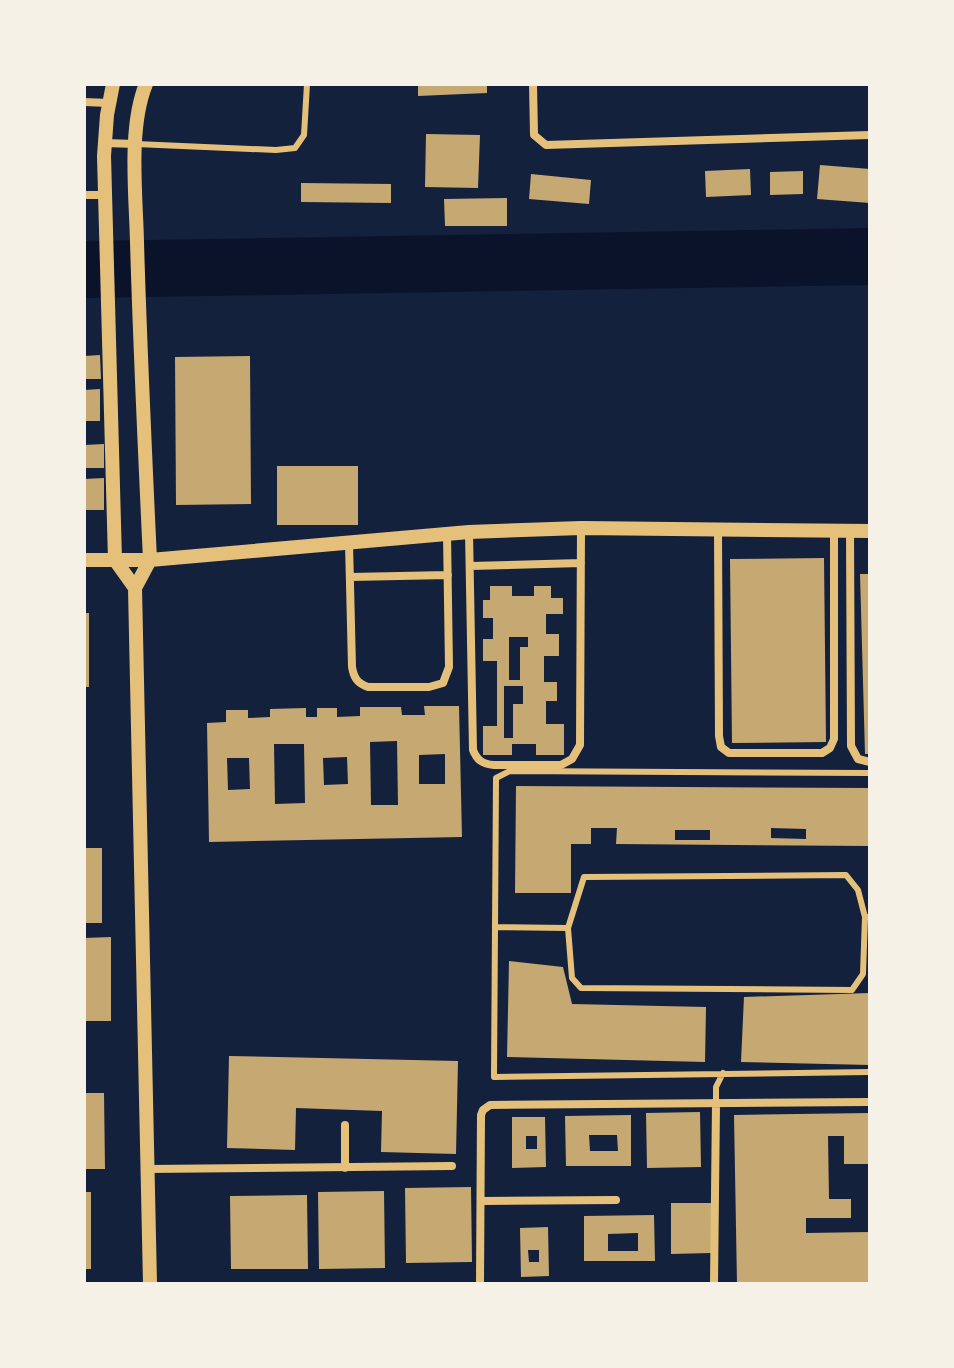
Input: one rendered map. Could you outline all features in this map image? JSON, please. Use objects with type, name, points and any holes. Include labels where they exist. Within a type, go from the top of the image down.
[{"type":"street","points":[[113,84],[105,143],[105,213],[115,560],[135,588]]},
{"type":"street","points":[[146,84],[136,144],[136,214],[150,560],[135,588],[150,1284]]},
{"type":"street","points":[[533,84],[534,135],[546,145],[870,135]]},
{"type":"street","points":[[84,102],[109,103]]},
{"type":"street","points":[[105,143],[136,144]]},
{"type":"street","points":[[84,195],[105,195]]},
{"type":"street","points":[[84,560],[150,560],[469,532],[581,528],[870,531]]},
{"type":"street","points":[[469,532],[473,750],[476,758],[484,764],[494,765],[561,765],[572,759],[580,745],[581,528]]},
{"type":"street","points":[[718,529],[719,736],[721,747],[729,753],[822,753],[830,748],[834,739],[834,530]]},
{"type":"street","points":[[850,530],[851,746],[858,759],[870,762]]},
{"type":"street","points":[[349,543],[354,678],[368,687],[429,687],[443,683],[449,667],[447,534]]},
{"type":"street","points":[[470,566],[581,563]]},
{"type":"street","points":[[350,577],[448,575]]},
{"type":"street","points":[[480,1284],[481,1115],[490,1105],[870,1102]]},
{"type":"street","points":[[714,1284],[716,1104]]},
{"type":"street","points":[[345,1125],[345,1168]]},
{"type":"street","points":[[147,1169],[452,1166]]},
{"type":"street","points":[[481,1201],[616,1200]]},
{"type":"lane","points":[[136,144],[276,150],[295,148],[304,135],[307,84]]},
{"type":"lane","points":[[870,773],[510,771],[496,778],[494,1077],[870,1072]]},
{"type":"lane","points":[[846,875],[858,890],[868,917],[863,974],[852,990],[581,988],[572,978],[568,928],[584,877],[846,875]]},
{"type":"lane","points":[[495,927],[568,928]]},
{"type":"lane","points":[[716,1104],[716,1087],[723,1073]]},
{"type":"water","points":[[870,228],[870,285],[84,298],[84,241]]},
{"type":"building","points":[[418,84],[487,84],[487,93],[418,96]]},
{"type":"building","points":[[426,134],[480,135],[478,188],[425,187]]},
{"type":"building","points":[[820,165],[870,169],[870,203],[817,199]]},
{"type":"building","points":[[750,169],[751,195],[706,197],[705,171]]},
{"type":"building","points":[[803,171],[803,194],[770,195],[770,172]]},
{"type":"building","points":[[531,174],[591,180],[589,204],[529,199]]},
{"type":"building","points":[[301,183],[391,184],[391,203],[301,202]]},
{"type":"building","points":[[507,198],[507,226],[445,226],[444,199]]},
{"type":"building","points":[[100,355],[101,379],[84,379],[84,356]]},
{"type":"building","points":[[250,356],[251,504],[176,505],[175,357]]},
{"type":"building","points":[[100,389],[100,421],[84,421],[84,390]]},
{"type":"building","points":[[104,444],[104,468],[84,468],[84,445]]},
{"type":"building","points":[[277,466],[358,466],[358,525],[277,525]]},
{"type":"building","points":[[104,478],[104,510],[84,510],[84,479]]},
{"type":"building","points":[[824,558],[826,742],[732,743],[730,559]]},
{"type":"building","points":[[860,574],[870,574],[870,754],[865,754]]},
{"type":"building","points":[[490,586],[512,586],[512,596],[534,596],[534,586],[551,586],[551,598],[563,598],[563,614],[546,614],[546,634],[559,634],[559,656],[544,656],[544,682],[557,682],[557,701],[546,701],[546,724],[564,724],[564,755],[536,755],[536,744],[512,744],[512,755],[483,755],[483,726],[497,726],[497,661],[483,661],[483,639],[493,639],[493,618],[483,618],[483,600],[490,600]],"holes":[[[509,637],[528,637],[528,647],[520,647],[520,680],[509,680]],[[504,686],[523,686],[523,704],[513,704],[513,738],[504,738]]]},
{"type":"building","points":[[84,613],[89,613],[89,687],[84,687]]},
{"type":"building","points":[[424,706],[459,706],[462,837],[209,842],[207,723],[226,722],[226,710],[248,710],[248,718],[270,717],[270,709],[306,708],[306,717],[317,717],[317,708],[337,708],[337,717],[360,716],[360,707],[401,707],[402,715],[425,715]],"holes":[[[397,741],[398,805],[371,805],[370,742]],[[274,744],[304,744],[305,803],[275,804]],[[445,754],[445,784],[419,784],[419,755]],[[347,757],[348,784],[324,785],[323,758]],[[227,758],[249,758],[250,789],[228,790]]]},
{"type":"building","points":[[516,786],[870,788],[870,846],[616,844],[617,828],[591,828],[591,844],[571,844],[571,893],[515,893]],"holes":[[[771,828],[806,829],[806,839],[771,838]],[[675,830],[710,830],[710,840],[675,840]]]},
{"type":"building","points":[[84,848],[102,848],[102,923],[84,923]]},
{"type":"building","points":[[111,937],[111,1021],[84,1021],[84,938]]},
{"type":"building","points":[[509,961],[563,967],[572,1004],[706,1007],[705,1062],[507,1057]]},
{"type":"building","points":[[870,993],[870,1065],[741,1062],[744,997]]},
{"type":"building","points":[[229,1056],[458,1061],[456,1154],[381,1152],[382,1111],[296,1108],[295,1150],[227,1148]]},
{"type":"building","points":[[84,1093],[104,1093],[105,1169],[84,1169]]},
{"type":"building","points":[[700,1112],[701,1167],[647,1168],[646,1113]]},
{"type":"building","points":[[870,1113],[870,1164],[844,1164],[844,1136],[828,1136],[829,1199],[851,1199],[851,1218],[806,1218],[806,1233],[870,1232],[870,1282],[737,1284],[734,1115]]},
{"type":"building","points":[[631,1115],[631,1166],[566,1166],[565,1116]],"holes":[[[589,1135],[617,1135],[618,1151],[590,1151]]]},
{"type":"building","points":[[512,1117],[545,1117],[546,1167],[512,1168]],"holes":[[[526,1136],[537,1136],[537,1149],[526,1149]]]},
{"type":"building","points":[[471,1187],[472,1262],[406,1263],[405,1188]]},
{"type":"building","points":[[384,1191],[385,1268],[319,1269],[318,1192]]},
{"type":"building","points":[[84,1192],[91,1192],[91,1269],[84,1269]]},
{"type":"building","points":[[307,1195],[308,1269],[231,1269],[230,1196]]},
{"type":"building","points":[[671,1203],[711,1203],[711,1253],[671,1254]]},
{"type":"building","points":[[654,1215],[655,1261],[584,1261],[584,1216]],"holes":[[[638,1233],[638,1251],[608,1251],[608,1234]]]},
{"type":"building","points":[[548,1227],[549,1276],[521,1277],[520,1228]],"holes":[[[528,1250],[539,1250],[539,1262],[529,1262]]]}]
